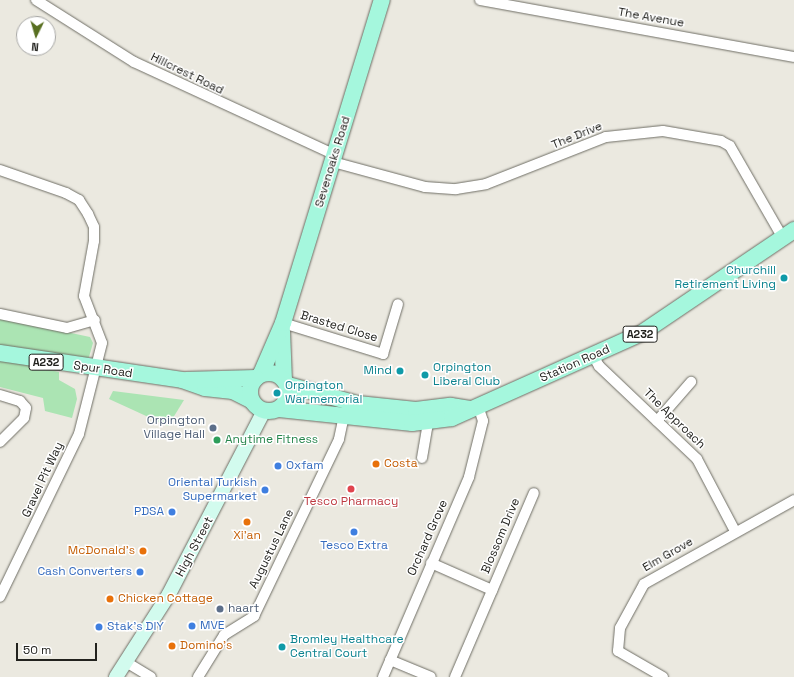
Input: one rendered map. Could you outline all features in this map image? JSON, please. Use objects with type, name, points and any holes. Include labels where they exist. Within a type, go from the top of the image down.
[{"type":"main road","name":"Sevenoaks Road","points":[[258,376],[283,323],[382,0]]},
{"type":"main road","name":"Station Road","points":[[272,410],[344,415],[429,416],[474,407],[594,357],[658,322],[789,234]]},
{"type":"main road","name":"Sevenoaks Road","points":[[283,323],[286,382]]},
{"type":"main road","name":"Spur Road","points":[[0,353],[182,380],[258,376]]},
{"type":"main road","points":[[273,373],[286,382],[288,398],[272,410],[251,400],[250,388],[258,376],[273,373]]},
{"type":"main road","name":"Spur Road","points":[[182,380],[205,388],[233,391],[251,400]]},
{"type":"main road","name":"Station Road","points":[[286,382],[346,402],[429,416]]},
{"type":"street","name":"Hillcrest Road","points":[[36,0],[134,62],[334,158]]},
{"type":"street","name":"The Avenue","points":[[480,0],[794,57]]},
{"type":"street","name":"The Drive","points":[[334,158],[425,187],[456,189],[486,184],[606,137],[663,131],[721,141],[730,146],[789,234]]},
{"type":"street","name":"Gravel Pit Way","points":[[0,170],[66,192],[79,200],[88,214],[94,227],[94,240],[84,296],[95,320],[102,343],[100,358],[93,368],[79,434],[0,597]]},
{"type":"street","name":"Brasted Close","points":[[283,323],[383,354],[398,304]]},
{"type":"street","points":[[0,314],[67,328],[95,320]]},
{"type":"street","name":"The Approach","points":[[594,357],[697,459],[735,531]]},
{"type":"street","points":[[657,421],[691,382]]},
{"type":"street","points":[[0,395],[20,401],[26,408],[24,418],[0,442]]},
{"type":"street","name":"Orchard Grove","points":[[383,677],[469,477],[483,421],[474,407]]},
{"type":"street","name":"High Street","points":[[116,677],[173,587],[272,410]]},
{"type":"street","name":"Augustus Lane","points":[[198,677],[224,635],[254,616],[339,439],[344,415]]},
{"type":"street","points":[[422,458],[429,416]]},
{"type":"street","name":"Blossom Drive","points":[[455,677],[534,493]]},
{"type":"street","name":"Elm Grove","points":[[662,677],[618,651],[620,628],[644,584],[735,531],[794,500]]},
{"type":"street","name":"Blossom Drive","points":[[431,563],[492,590]]},
{"type":"street","points":[[390,660],[431,677]]},
{"type":"street","points":[[126,662],[151,677]]},
{"type":"green space","points":[[0,318],[90,337],[93,343],[89,357],[83,362],[0,345]]},
{"type":"green space","points":[[0,359],[59,372],[59,380],[75,389],[77,399],[72,418],[45,411],[43,398],[0,387]]},
{"type":"green space","points":[[113,391],[184,400],[168,426],[109,399]]},
{"type":"place","name":"Churchill Retirement Living","points":[[784,278]]},
{"type":"place","name":"Mind","points":[[400,371]]},
{"type":"place","name":"Orpington Liberal Club","points":[[425,375]]},
{"type":"place","name":"Orpington War memorial","points":[[277,393]]},
{"type":"place","name":"Orpington Village Hall","points":[[213,428]]},
{"type":"place","name":"Anytime Fitness","points":[[217,440]]},
{"type":"place","name":"Costa","points":[[376,464]]},
{"type":"place","name":"Oxfam","points":[[278,466]]},
{"type":"place","name":"Tesco Pharmacy","points":[[351,489]]},
{"type":"place","name":"Oriental Turkish Supermarket","points":[[265,490]]},
{"type":"place","name":"PDSA","points":[[172,512]]},
{"type":"place","name":"Xi'an","points":[[247,522]]},
{"type":"place","name":"Tesco Extra","points":[[354,532]]},
{"type":"place","name":"McDonald's","points":[[143,551]]},
{"type":"place","name":"Cash Converters","points":[[140,572]]},
{"type":"place","name":"Chicken Cottage","points":[[110,599]]},
{"type":"place","name":"haart","points":[[220,609]]},
{"type":"place","name":"MVE","points":[[192,626]]},
{"type":"place","name":"Stak's DIY","points":[[99,627]]},
{"type":"place","name":"Domino's","points":[[172,646]]},
{"type":"place","name":"Bromley Healthcare Central Court","points":[[282,647]]}]
